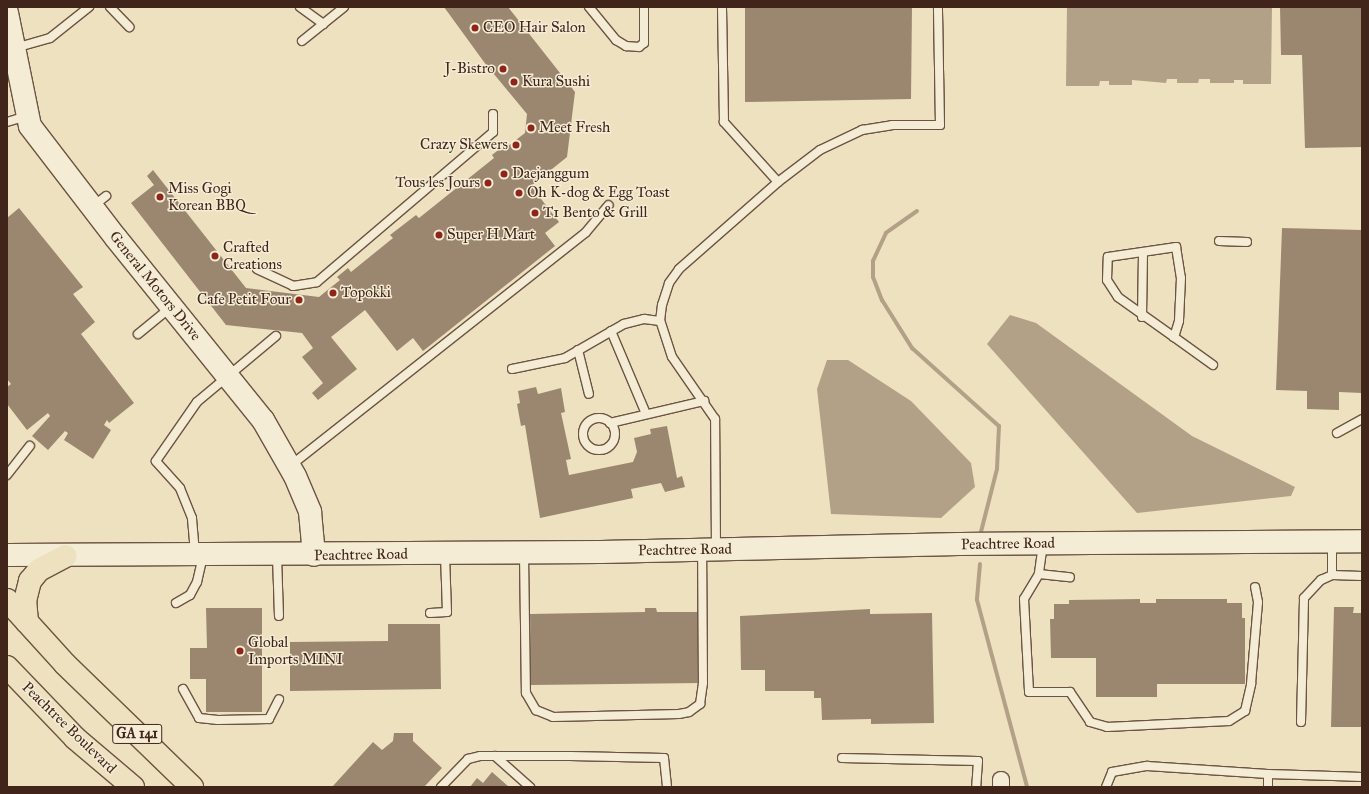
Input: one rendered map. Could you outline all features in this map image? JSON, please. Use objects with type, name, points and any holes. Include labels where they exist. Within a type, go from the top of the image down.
[{"type":"highway","points":[[27,622],[24,601],[30,581],[39,570],[65,556]]},
{"type":"highway","name":"GA 141","points":[[7,600],[65,664],[192,787]]},
{"type":"highway","name":"Peachtree Boulevard","points":[[7,667],[75,738],[133,787]]},
{"type":"street","name":"General Motors Drive","points":[[7,13],[30,126],[46,141],[68,171],[99,202],[171,307],[263,420],[290,466],[310,512],[314,555]]},
{"type":"street","name":"Peachtree Road","points":[[7,555],[277,556],[709,550],[1043,543],[1362,541]]},
{"type":"lane","points":[[14,48],[50,38],[89,7]]},
{"type":"lane","points":[[110,7],[129,27]]},
{"type":"lane","points":[[300,7],[323,24]]},
{"type":"lane","points":[[302,40],[344,7]]},
{"type":"lane","points":[[589,7],[616,40],[626,46],[639,47],[644,43],[644,7]]},
{"type":"lane","points":[[722,7],[724,122],[778,182]]},
{"type":"lane","points":[[524,553],[526,590],[526,693],[536,710],[553,717],[689,712],[700,704],[703,682],[715,419],[704,401],[672,357],[660,321],[669,283],[679,269],[778,182],[820,150],[862,130],[892,125],[940,125],[938,7]]},
{"type":"lane","points":[[257,269],[293,286],[317,282],[493,132],[493,114]]},
{"type":"lane","points":[[7,122],[28,115]]},
{"type":"lane","points":[[290,466],[586,232],[609,205]]},
{"type":"lane","points":[[1219,241],[1247,242]]},
{"type":"lane","points":[[1174,338],[1179,321],[1181,278],[1176,247],[1108,257],[1107,280],[1118,297],[1142,317],[1213,364]]},
{"type":"lane","points":[[1142,317],[1143,252]]},
{"type":"lane","points":[[138,334],[171,307]]},
{"type":"lane","points":[[512,369],[565,358],[611,331],[637,321],[660,321]]},
{"type":"lane","points":[[611,331],[646,414]]},
{"type":"lane","points":[[176,603],[190,595],[197,582],[199,556],[192,518],[180,488],[156,461],[197,402],[276,336]]},
{"type":"lane","points":[[578,350],[589,394]]},
{"type":"lane","points":[[610,423],[615,432],[609,447],[599,450],[589,447],[582,433],[586,423],[601,418],[610,423],[704,401]]},
{"type":"lane","points":[[1337,433],[1362,419]]},
{"type":"lane","points":[[7,474],[30,446]]},
{"type":"lane","points":[[1332,541],[1332,575]]},
{"type":"lane","points":[[1043,543],[1039,574],[1024,599],[1029,692],[1070,692],[1090,722],[1107,727],[1229,721],[1245,711],[1251,684],[1258,602],[1255,587]]},
{"type":"lane","points":[[430,612],[447,612],[445,554]]},
{"type":"lane","points":[[277,556],[279,616]]},
{"type":"lane","points":[[1039,574],[1070,577]]},
{"type":"lane","points":[[1301,722],[1304,598],[1321,580],[1332,575],[1362,576]]},
{"type":"lane","points":[[182,689],[199,718],[218,720],[269,719],[279,699]]},
{"type":"lane","points":[[441,787],[468,759],[495,756],[664,758],[667,787]]},
{"type":"lane","points":[[495,756],[530,787]]},
{"type":"lane","points":[[842,758],[978,761],[976,787]]},
{"type":"lane","points":[[1106,787],[1112,772],[1147,766],[1268,774],[1362,777]]},
{"type":"lane","points":[[1268,774],[1268,787]]},
{"type":"shaded area","points":[[1067,7],[1272,7],[1271,84],[1243,84],[1243,80],[1234,80],[1234,83],[1210,83],[1210,79],[1199,79],[1198,83],[1177,83],[1177,79],[1167,79],[1166,83],[1132,80],[1132,85],[1109,85],[1109,81],[1100,81],[1099,86],[1066,86]]},
{"type":"shaded area","points":[[1010,315],[1036,323],[1192,436],[1295,487],[1291,496],[1137,513],[987,344]]},
{"type":"shaded area","points":[[827,360],[848,360],[911,401],[971,463],[975,487],[941,518],[831,514],[817,389]]},
{"type":"building","points":[[444,7],[508,7],[575,92],[567,157],[531,186],[559,222],[545,233],[555,246],[423,351],[413,338],[397,351],[365,310],[331,337],[357,369],[318,400],[312,393],[323,383],[302,357],[313,348],[302,333],[226,325],[131,203],[154,185],[147,176],[153,170],[246,288],[319,297],[340,280],[337,277],[348,268],[351,272],[393,238],[390,235],[416,215],[419,218],[494,158],[492,155],[502,147],[504,149],[525,133],[527,114],[484,62]]},
{"type":"building","points":[[745,7],[912,7],[911,99],[745,102]]},
{"type":"building","points":[[1280,7],[1362,7],[1362,147],[1305,148],[1302,55],[1281,55]]},
{"type":"building","points":[[19,208],[83,287],[73,294],[95,322],[81,334],[134,403],[109,423],[107,420],[104,425],[111,430],[93,459],[64,440],[68,433],[65,431],[48,450],[32,436],[50,416],[48,413],[27,430],[7,404],[7,387],[11,384],[7,379],[7,218]]},
{"type":"building","points":[[1282,228],[1362,230],[1362,393],[1339,392],[1339,410],[1307,409],[1307,391],[1276,390]]},
{"type":"building","points":[[536,387],[538,394],[561,388],[565,412],[561,413],[571,459],[566,460],[569,475],[633,462],[637,452],[634,438],[651,434],[650,429],[667,426],[677,478],[682,476],[685,487],[665,492],[661,483],[631,489],[633,498],[540,518],[525,425],[521,426],[517,404],[520,403],[518,391]]},
{"type":"building","points":[[1140,599],[1140,603],[1156,603],[1156,599],[1227,599],[1227,603],[1242,603],[1242,618],[1245,618],[1245,684],[1157,684],[1157,697],[1096,697],[1096,658],[1051,658],[1050,619],[1054,619],[1054,604],[1069,604],[1069,600]]},
{"type":"building","points":[[1334,607],[1354,607],[1353,613],[1362,613],[1362,727],[1331,727]]},
{"type":"building","points":[[206,608],[262,608],[262,712],[206,712],[206,679],[190,679],[190,648],[207,648]]},
{"type":"building","points":[[645,608],[656,608],[657,612],[700,612],[700,683],[531,685],[530,614],[645,612]]},
{"type":"building","points":[[870,609],[870,614],[932,613],[934,723],[871,724],[871,719],[822,720],[821,698],[814,698],[814,691],[765,691],[765,670],[741,670],[740,616]]},
{"type":"building","points":[[388,624],[440,624],[441,689],[290,691],[290,642],[388,641]]},
{"type":"building","points":[[394,733],[413,733],[413,741],[442,768],[424,787],[332,787],[373,742],[382,750],[393,741]]},
{"type":"building","points":[[492,772],[509,787],[470,787],[477,778],[483,783]]},
{"type":"waterway","points":[[917,211],[886,233],[873,261],[873,277],[882,300],[912,348],[999,426],[997,469],[981,532]]},
{"type":"waterway","points":[[980,564],[977,600],[1027,787]]},
{"type":"place","name":"CEO Hair Salon","points":[[475,28]]},
{"type":"place","name":"J-Bistro","points":[[503,69]]},
{"type":"place","name":"Kura Sushi","points":[[514,82]]},
{"type":"place","name":"Meet Fresh","points":[[531,128]]},
{"type":"place","name":"Crazy Skewers","points":[[516,145]]},
{"type":"place","name":"Daejanggum","points":[[504,174]]},
{"type":"place","name":"Tous les Jours","points":[[488,183]]},
{"type":"place","name":"Oh K-dog & Egg Toast","points":[[519,193]]},
{"type":"place","name":"Miss Gogi Korean BBQ","points":[[160,197]]},
{"type":"place","name":"T1 Bento & Grill","points":[[535,213]]},
{"type":"place","name":"Super H Mart","points":[[439,235]]},
{"type":"place","name":"Crafted Creations","points":[[215,256]]},
{"type":"place","name":"Topokki","points":[[333,293]]},
{"type":"place","name":"Cafe Petit Four","points":[[299,300]]},
{"type":"place","name":"Global Imports MINI","points":[[240,651]]}]
